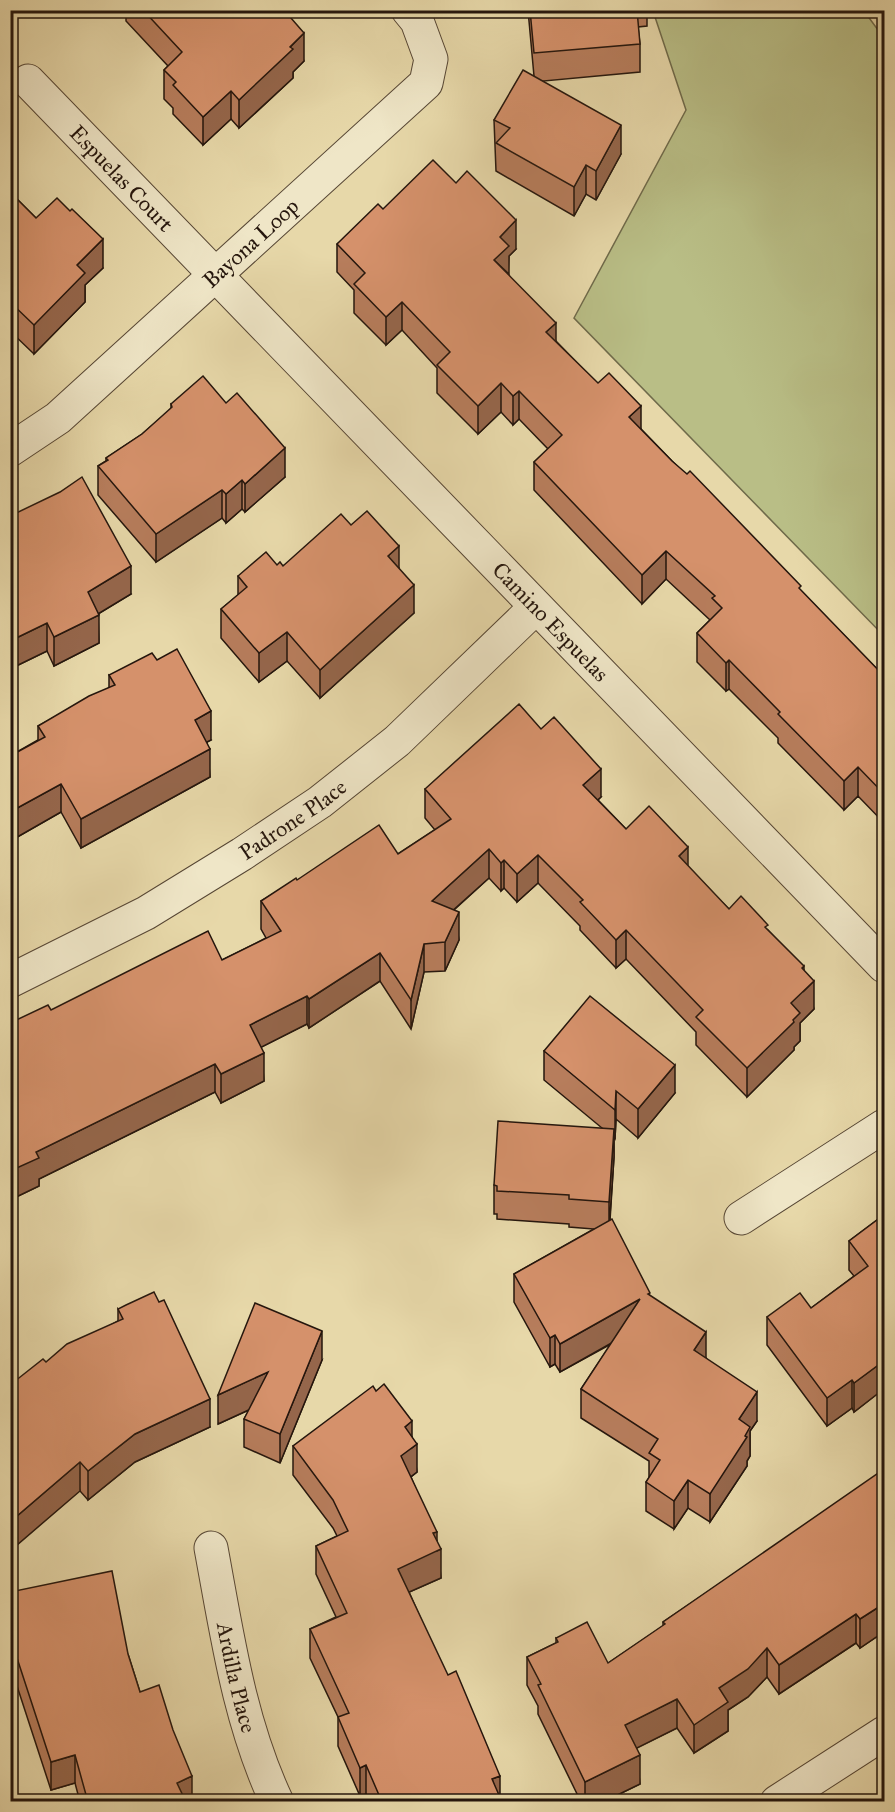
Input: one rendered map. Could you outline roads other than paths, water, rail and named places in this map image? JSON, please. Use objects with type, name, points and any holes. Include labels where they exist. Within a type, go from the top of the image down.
[{"type":"street","name":"Bayona Loop","points":[[10,450],[58,418],[426,83],[431,59],[417,21],[408,10]]},
{"type":"street","name":"Espuelas Court","points":[[28,81],[217,274]]},
{"type":"street","name":"Camino Espuelas","points":[[217,274],[885,966]]},
{"type":"street","name":"Padrone Place","points":[[10,981],[146,913],[242,854],[320,802],[397,741],[536,607]]},
{"type":"street","points":[[741,1218],[885,1126]]},
{"type":"street","name":"Ardilla Place","points":[[211,1548],[225,1631],[240,1694],[266,1778],[277,1802]]},
{"type":"street","points":[[777,1802],[885,1733]]}]
